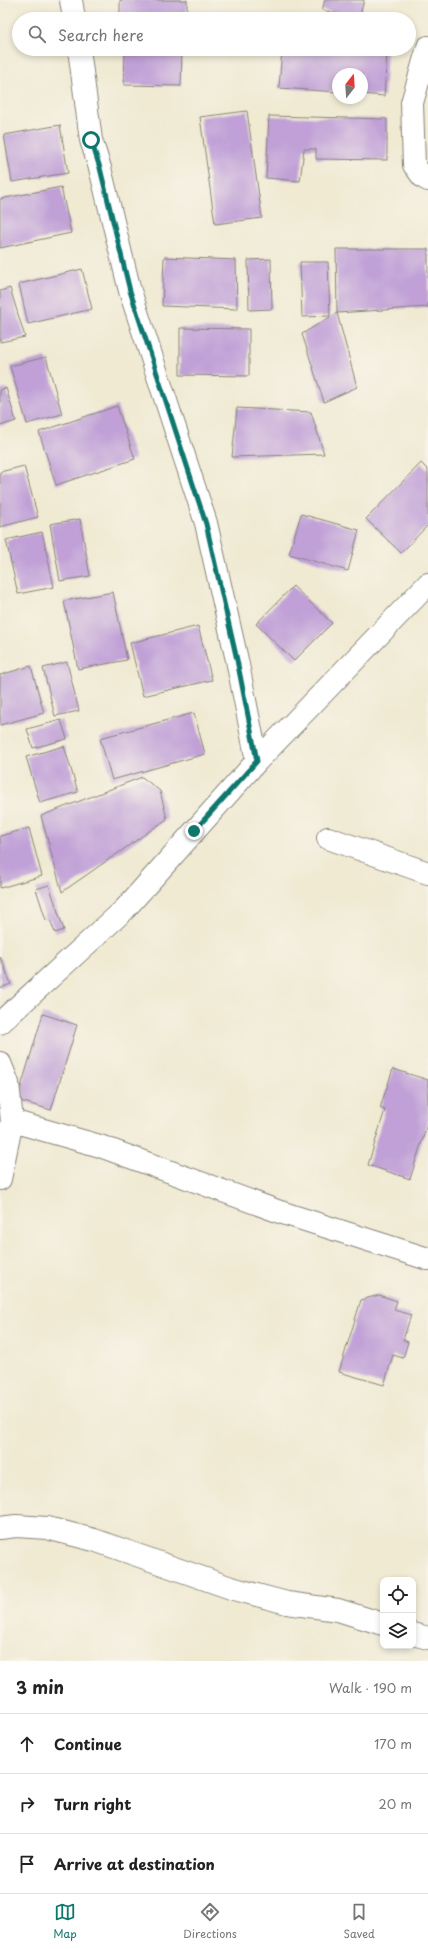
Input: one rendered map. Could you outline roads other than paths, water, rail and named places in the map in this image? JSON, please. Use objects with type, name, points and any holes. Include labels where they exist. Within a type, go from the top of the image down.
[{"type":"street","points":[[71,0],[73,12]]},
{"type":"street","points":[[428,47],[412,103],[414,165],[423,177],[428,180]]},
{"type":"street","points":[[80,56],[91,140],[100,168],[130,291],[206,524],[237,660],[257,761]]},
{"type":"street","points":[[0,1023],[124,910],[257,761],[428,584]]},
{"type":"street","points":[[328,838],[428,872]]},
{"type":"street","points":[[0,1063],[8,1083],[12,1121],[0,1179]]},
{"type":"street","points":[[12,1121],[100,1146],[280,1212],[428,1259]]},
{"type":"street","points":[[0,1528],[16,1526],[47,1528],[94,1540],[231,1588],[287,1603],[338,1610],[380,1623]]},
{"type":"street","points":[[416,1635],[428,1638]]}]
